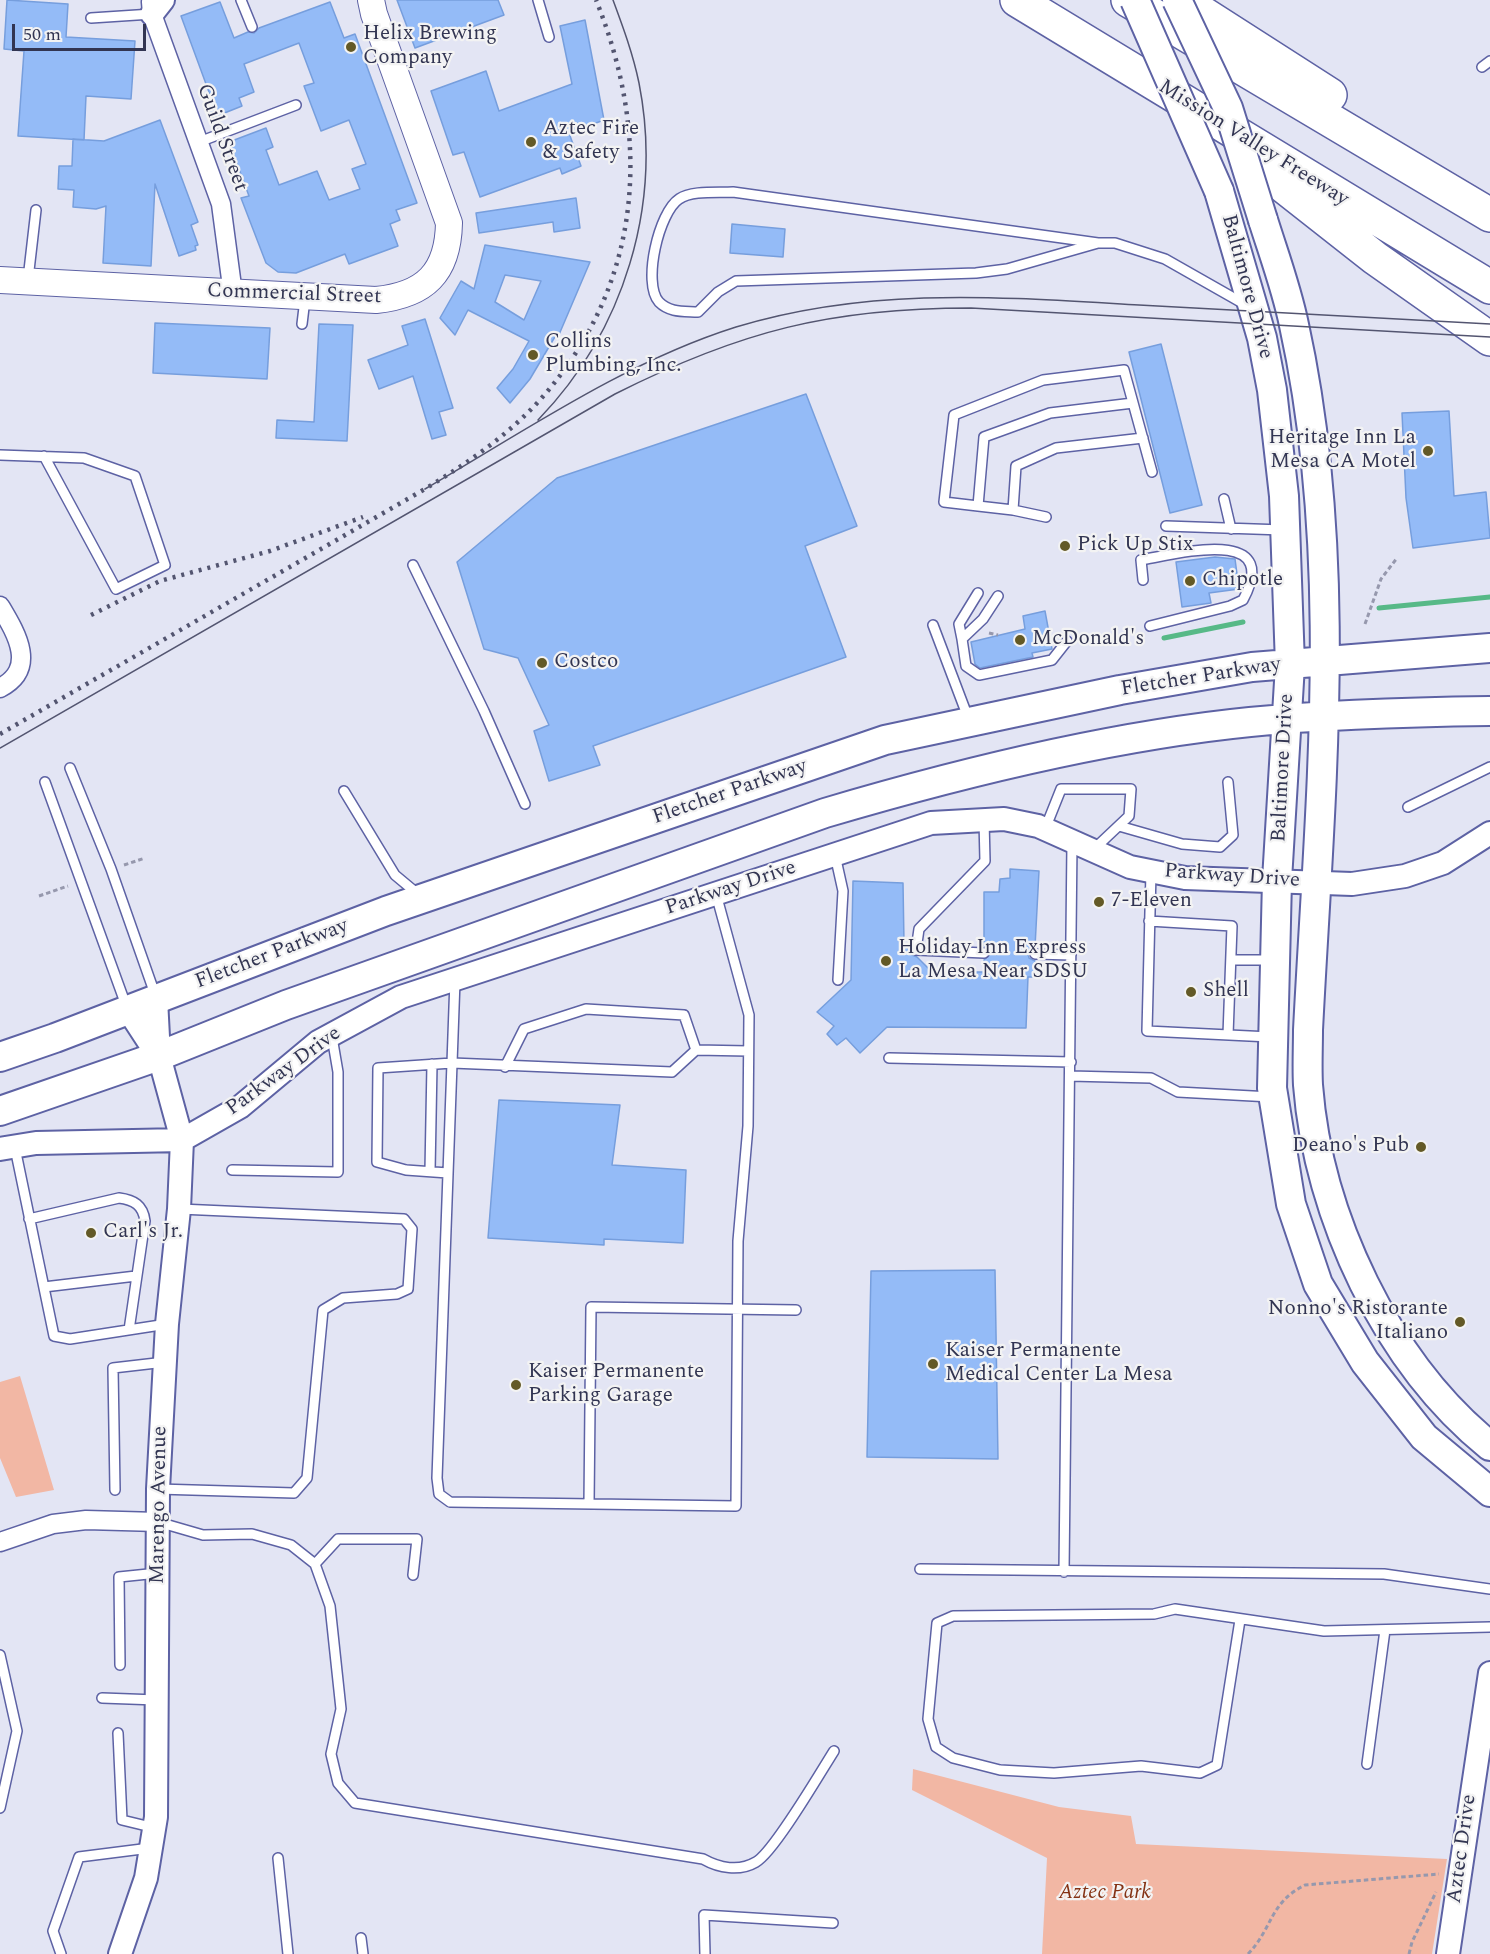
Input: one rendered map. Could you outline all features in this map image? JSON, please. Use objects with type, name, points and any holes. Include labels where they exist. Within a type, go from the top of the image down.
[{"type":"highway","name":"Mission Valley Freeway","points":[[1017,0],[1490,287]]},
{"type":"highway","points":[[1128,0],[1488,214]]},
{"type":"highway","points":[[1182,0],[1362,116],[1488,214]]},
{"type":"highway","points":[[1147,79],[1375,258],[1490,339]]},
{"type":"main road","name":"Commercial Street","points":[[0,280],[376,300],[411,293],[435,273],[444,258],[449,223],[444,202],[374,14],[371,0]]},
{"type":"main road","name":"Baltimore Drive","points":[[1135,0],[1219,191],[1253,309],[1272,390],[1286,530],[1290,665],[1277,880],[1273,1037],[1274,1097],[1291,1204],[1318,1284],[1365,1362],[1424,1437],[1490,1492]]},
{"type":"main road","name":"Baltimore Drive","points":[[1177,0],[1228,108],[1263,220],[1294,324],[1315,459],[1324,572],[1327,663],[1308,1084],[1328,1192],[1354,1262],[1395,1337],[1442,1403],[1490,1446]]},
{"type":"main road","points":[[1253,309],[1287,301]]},
{"type":"main road","name":"Fletcher Parkway","points":[[0,1057],[423,898],[885,740],[1120,690],[1252,668],[1490,648]]},
{"type":"main road","points":[[0,1111],[159,1056],[308,997],[814,817],[884,796],[1123,741],[1250,722],[1490,711]]},
{"type":"street","name":"Guild Street","points":[[155,5],[221,204],[233,294]]},
{"type":"street","points":[[0,606],[20,639],[18,672],[12,682],[0,688]]},
{"type":"street","name":"Parkway Drive","points":[[7,1147],[36,1143],[182,1140],[240,1107],[318,1042],[400,997],[931,823],[1004,819],[1045,829],[1130,867],[1185,878],[1352,884],[1405,876],[1443,863],[1490,835]]},
{"type":"street","name":"Marengo Avenue","points":[[120,1954],[146,1878],[153,1838],[157,1700],[158,1489],[167,1324],[179,1209],[182,1140],[159,1056],[156,999]]},
{"type":"street","name":"Marengo Avenue","points":[[128,1010],[159,1056]]},
{"type":"street","points":[[0,1542],[53,1524],[86,1520],[158,1522]]},
{"type":"street","name":"Aztec Drive","points":[[1448,1954],[1490,1672]]},
{"type":"lane","points":[[241,0],[252,27]]},
{"type":"lane","points":[[538,0],[549,37]]},
{"type":"lane","points":[[91,18],[155,5]]},
{"type":"lane","points":[[199,142],[296,105]]},
{"type":"lane","points":[[1098,243],[1007,270],[736,281],[698,312],[670,310],[658,301],[651,284],[652,262],[666,212],[680,198],[704,193],[733,192],[1133,247],[1165,259],[1253,309]]},
{"type":"lane","points":[[28,282],[36,210]]},
{"type":"lane","points":[[302,324],[305,297]]},
{"type":"lane","points":[[1046,517],[1013,510],[944,502],[954,414],[1043,380],[1124,370],[1152,472]]},
{"type":"lane","points":[[978,506],[984,437],[1050,413],[1133,403]]},
{"type":"lane","points":[[1013,510],[1016,466],[1056,448],[1143,438]]},
{"type":"lane","points":[[0,455],[44,456],[84,458],[135,476],[165,565],[116,589],[44,456]]},
{"type":"lane","points":[[1224,499],[1231,529]]},
{"type":"lane","points":[[1166,526],[1286,530]]},
{"type":"lane","points":[[1143,580],[1141,560],[1205,549],[1231,549],[1242,553],[1250,562],[1251,576],[1243,600],[1230,606],[1150,626]]},
{"type":"lane","points":[[413,565],[484,711],[525,804]]},
{"type":"lane","points":[[978,593],[959,624],[966,666],[979,675],[1052,660],[1067,641]]},
{"type":"lane","points":[[962,639],[983,619],[998,596]]},
{"type":"lane","points":[[933,626],[970,722]]},
{"type":"lane","points":[[1408,807],[1490,767]]},
{"type":"lane","points":[[70,768],[111,869],[156,999]]},
{"type":"lane","points":[[45,782],[128,1010]]},
{"type":"lane","points":[[1119,826],[1182,844],[1220,847],[1233,835],[1228,782]]},
{"type":"lane","points":[[1045,829],[1061,789],[1131,789],[1129,816],[1093,850]]},
{"type":"lane","points":[[344,791],[395,875],[423,898]]},
{"type":"lane","points":[[984,820],[985,861],[919,929],[916,950],[984,953]]},
{"type":"lane","points":[[1064,1572],[1072,841]]},
{"type":"lane","points":[[835,855],[843,891],[838,980]]},
{"type":"lane","points":[[1150,872],[1147,1031],[1273,1037]]},
{"type":"lane","points":[[455,979],[437,1478],[439,1494],[450,1502],[736,1506],[736,1308],[738,1241],[748,1126],[749,1015],[717,894]]},
{"type":"lane","points":[[1149,921],[1232,926],[1228,1035]]},
{"type":"lane","points":[[1035,954],[1071,955]]},
{"type":"lane","points":[[1231,960],[1275,960]]},
{"type":"lane","points":[[505,1067],[524,1029],[586,1009],[684,1014],[696,1050]]},
{"type":"lane","points":[[232,1170],[338,1172],[338,1072],[331,1035]]},
{"type":"lane","points":[[448,1173],[406,1170],[377,1162],[378,1068],[452,1063],[505,1067],[672,1072],[696,1050],[748,1051]]},
{"type":"lane","points":[[889,1058],[1071,1062]]},
{"type":"lane","points":[[430,1171],[432,1064]]},
{"type":"lane","points":[[1071,1076],[1151,1078],[1178,1092],[1274,1097]]},
{"type":"lane","points":[[7,1147],[29,1219],[54,1336],[70,1339],[167,1324]]},
{"type":"lane","points":[[29,1219],[119,1198],[130,1200],[144,1212],[145,1221],[129,1330]]},
{"type":"lane","points":[[158,1489],[294,1493],[307,1478],[323,1310],[343,1298],[397,1294],[408,1289],[411,1229],[404,1219],[179,1209]]},
{"type":"lane","points":[[44,1287],[136,1276]]},
{"type":"lane","points":[[589,1504],[591,1307],[796,1310]]},
{"type":"lane","points":[[115,1490],[113,1368],[165,1362]]},
{"type":"lane","points":[[158,1522],[203,1535],[252,1534],[291,1545],[315,1564],[330,1606],[341,1709],[331,1754],[338,1783],[355,1803],[703,1859],[723,1868],[734,1868],[745,1866],[765,1855],[834,1751]]},
{"type":"lane","points":[[315,1564],[338,1539],[417,1539],[413,1575]]},
{"type":"lane","points":[[920,1569],[1384,1574],[1490,1589]]},
{"type":"lane","points":[[120,1665],[119,1577],[158,1573]]},
{"type":"lane","points":[[1240,1620],[1217,1765],[1200,1773],[1141,1766],[1054,1773],[1000,1770],[953,1758],[936,1747],[928,1719],[937,1623],[953,1616],[1154,1614],[1175,1610],[1324,1631],[1490,1627]]},
{"type":"lane","points":[[1367,1764],[1385,1630]]},
{"type":"lane","points":[[0,1655],[17,1731],[0,1808]]},
{"type":"lane","points":[[102,1698],[157,1700]]},
{"type":"lane","points":[[118,1733],[123,1820],[153,1838]]},
{"type":"lane","points":[[61,1954],[53,1931],[79,1857],[153,1838]]},
{"type":"lane","points":[[278,1858],[288,1954]]},
{"type":"lane","points":[[705,1954],[704,1915],[833,1923]]},
{"type":"lane","points":[[361,1938],[363,1954]]},
{"type":"path","points":[[1365,624],[1381,579],[1397,558]]},
{"type":"path","points":[[122,866],[145,858]]},
{"type":"path","points":[[39,896],[72,884]]},
{"type":"path","points":[[1248,1954],[1259,1943],[1278,1905],[1290,1893],[1305,1885],[1439,1874],[1433,1899],[1412,1942],[1409,1954]]},
{"type":"green space","points":[[20,1376],[54,1490],[16,1497],[0,1458],[0,1382]]},
{"type":"green space","name":"Aztec Park","points":[[913,1769],[1059,1807],[1131,1816],[1136,1844],[1447,1859],[1432,1954],[1042,1954],[1047,1858],[912,1790]]},
{"type":"building","points":[[7,0],[68,4],[66,37],[135,41],[131,99],[86,96],[84,140],[18,136],[24,51],[4,49]]},
{"type":"building","points":[[397,0],[498,0],[504,15],[415,48]]},
{"type":"building","points":[[220,2],[234,38],[248,32],[254,33],[259,28],[330,2],[344,38],[355,34],[417,203],[396,210],[400,220],[390,224],[398,246],[349,264],[345,254],[296,273],[278,272],[266,263],[241,198],[249,196],[229,142],[266,128],[273,147],[266,150],[279,185],[317,171],[329,200],[360,189],[352,169],[366,164],[349,120],[321,131],[304,86],[314,83],[299,43],[244,64],[254,92],[239,98],[242,106],[212,118],[207,105],[213,103],[181,16]]},
{"type":"building","points":[[585,20],[604,120],[569,133],[581,166],[562,174],[560,168],[480,197],[464,152],[453,155],[431,91],[486,71],[499,111],[572,84],[560,26]]},
{"type":"building","points":[[160,120],[198,222],[191,225],[198,245],[195,246],[196,250],[179,256],[155,184],[151,266],[103,263],[106,206],[96,209],[73,207],[74,190],[58,189],[59,166],[72,166],[73,139],[104,141]]},
{"type":"building","points":[[576,198],[580,228],[554,232],[553,222],[479,233],[476,213]]},
{"type":"building","points":[[732,224],[785,229],[783,257],[730,253]]},
{"type":"building","points":[[485,245],[590,262],[558,337],[556,335],[530,379],[510,403],[497,388],[513,369],[529,341],[468,310],[455,335],[440,318],[461,281],[474,289]],"holes":[[[505,275],[541,281],[524,320],[495,302]]]},
{"type":"building","points":[[425,319],[453,408],[439,412],[446,435],[432,439],[413,376],[379,389],[368,360],[408,345],[402,326]]},
{"type":"building","points":[[155,323],[270,328],[267,379],[153,373]]},
{"type":"building","points":[[319,324],[353,325],[347,441],[276,438],[277,420],[314,422]]},
{"type":"building","points":[[1161,344],[1202,505],[1170,513],[1129,352]]},
{"type":"building","points":[[806,394],[857,526],[805,546],[846,657],[593,746],[600,765],[549,781],[534,731],[549,725],[518,658],[484,649],[457,562],[557,478]]},
{"type":"building","name":"Heritage Inn La Mesa CA Motel","points":[[1449,411],[1454,496],[1486,492],[1490,538],[1413,548],[1406,498],[1402,413]]},
{"type":"building","points":[[1215,557],[1235,559],[1239,589],[1209,593],[1211,603],[1182,607],[1176,562]]},
{"type":"building","points":[[1045,611],[1052,649],[1032,653],[1033,657],[980,668],[975,664],[971,642],[1025,629],[1023,616]]},
{"type":"building","name":"Holiday Inn Express La Mesa Near SDSU","points":[[1010,869],[1039,871],[1035,947],[1028,953],[1029,958],[1035,961],[1035,977],[1028,977],[1026,1028],[887,1027],[860,1053],[846,1038],[837,1045],[827,1034],[834,1026],[817,1012],[851,980],[853,881],[903,883],[904,943],[912,955],[932,972],[984,972],[984,960],[991,953],[984,946],[984,892],[999,892],[1000,879],[1010,878]]},
{"type":"building","points":[[499,1100],[620,1105],[612,1165],[686,1170],[683,1243],[604,1239],[604,1245],[488,1238]]},
{"type":"building","name":"Kaiser Permanente Medical Center La Mesa","points":[[995,1270],[998,1459],[867,1457],[871,1271]]},
{"type":"waterway","points":[[1379,608],[1490,597]]},
{"type":"waterway","points":[[1164,638],[1243,622]]},
{"type":"tram line","points":[[538,420],[568,385],[593,347],[614,306],[630,264],[640,220],[645,175],[645,129],[637,72],[613,0]]},
{"type":"tram line","points":[[425,489],[576,399],[655,359],[736,327],[786,314],[837,305],[936,298],[1037,299],[1490,324]]},
{"type":"tram line","points":[[0,748],[615,394],[704,354],[787,327],[874,313],[971,308],[1490,337]]},
{"type":"railway","points":[[0,734],[425,489],[504,434],[546,393],[579,349],[603,302],[619,254],[628,204],[630,154],[625,103],[614,51],[596,0]]},
{"type":"railway","points":[[91,615],[160,581],[270,551],[363,517]]},
{"type":"place","name":"Helix Brewing Company","points":[[351,47]]},
{"type":"place","name":"Aztec Fire & Safety","points":[[531,142]]},
{"type":"place","name":"Collins Plumbing, Inc.","points":[[533,355]]},
{"type":"place","name":"Heritage Inn La Mesa CA Motel","points":[[1428,451]]},
{"type":"place","name":"Pick Up Stix","points":[[1065,546]]},
{"type":"place","name":"Chipotle","points":[[1190,581]]},
{"type":"place","name":"McDonald's","points":[[1020,640]]},
{"type":"place","name":"Costco","points":[[542,663]]},
{"type":"place","name":"7-Eleven","points":[[1099,902]]},
{"type":"place","name":"Holiday Inn Express La Mesa Near SDSU","points":[[886,961]]},
{"type":"place","name":"Shell","points":[[1191,992]]},
{"type":"place","name":"Deano's Pub","points":[[1421,1147]]},
{"type":"place","name":"Carl's Jr.","points":[[91,1233]]},
{"type":"place","name":"Nonno's Ristorante Italiano","points":[[1460,1322]]},
{"type":"place","name":"Kaiser Permanente Medical Center La Mesa","points":[[933,1364]]},
{"type":"place","name":"Kaiser Permanente Parking Garage","points":[[516,1385]]}]
